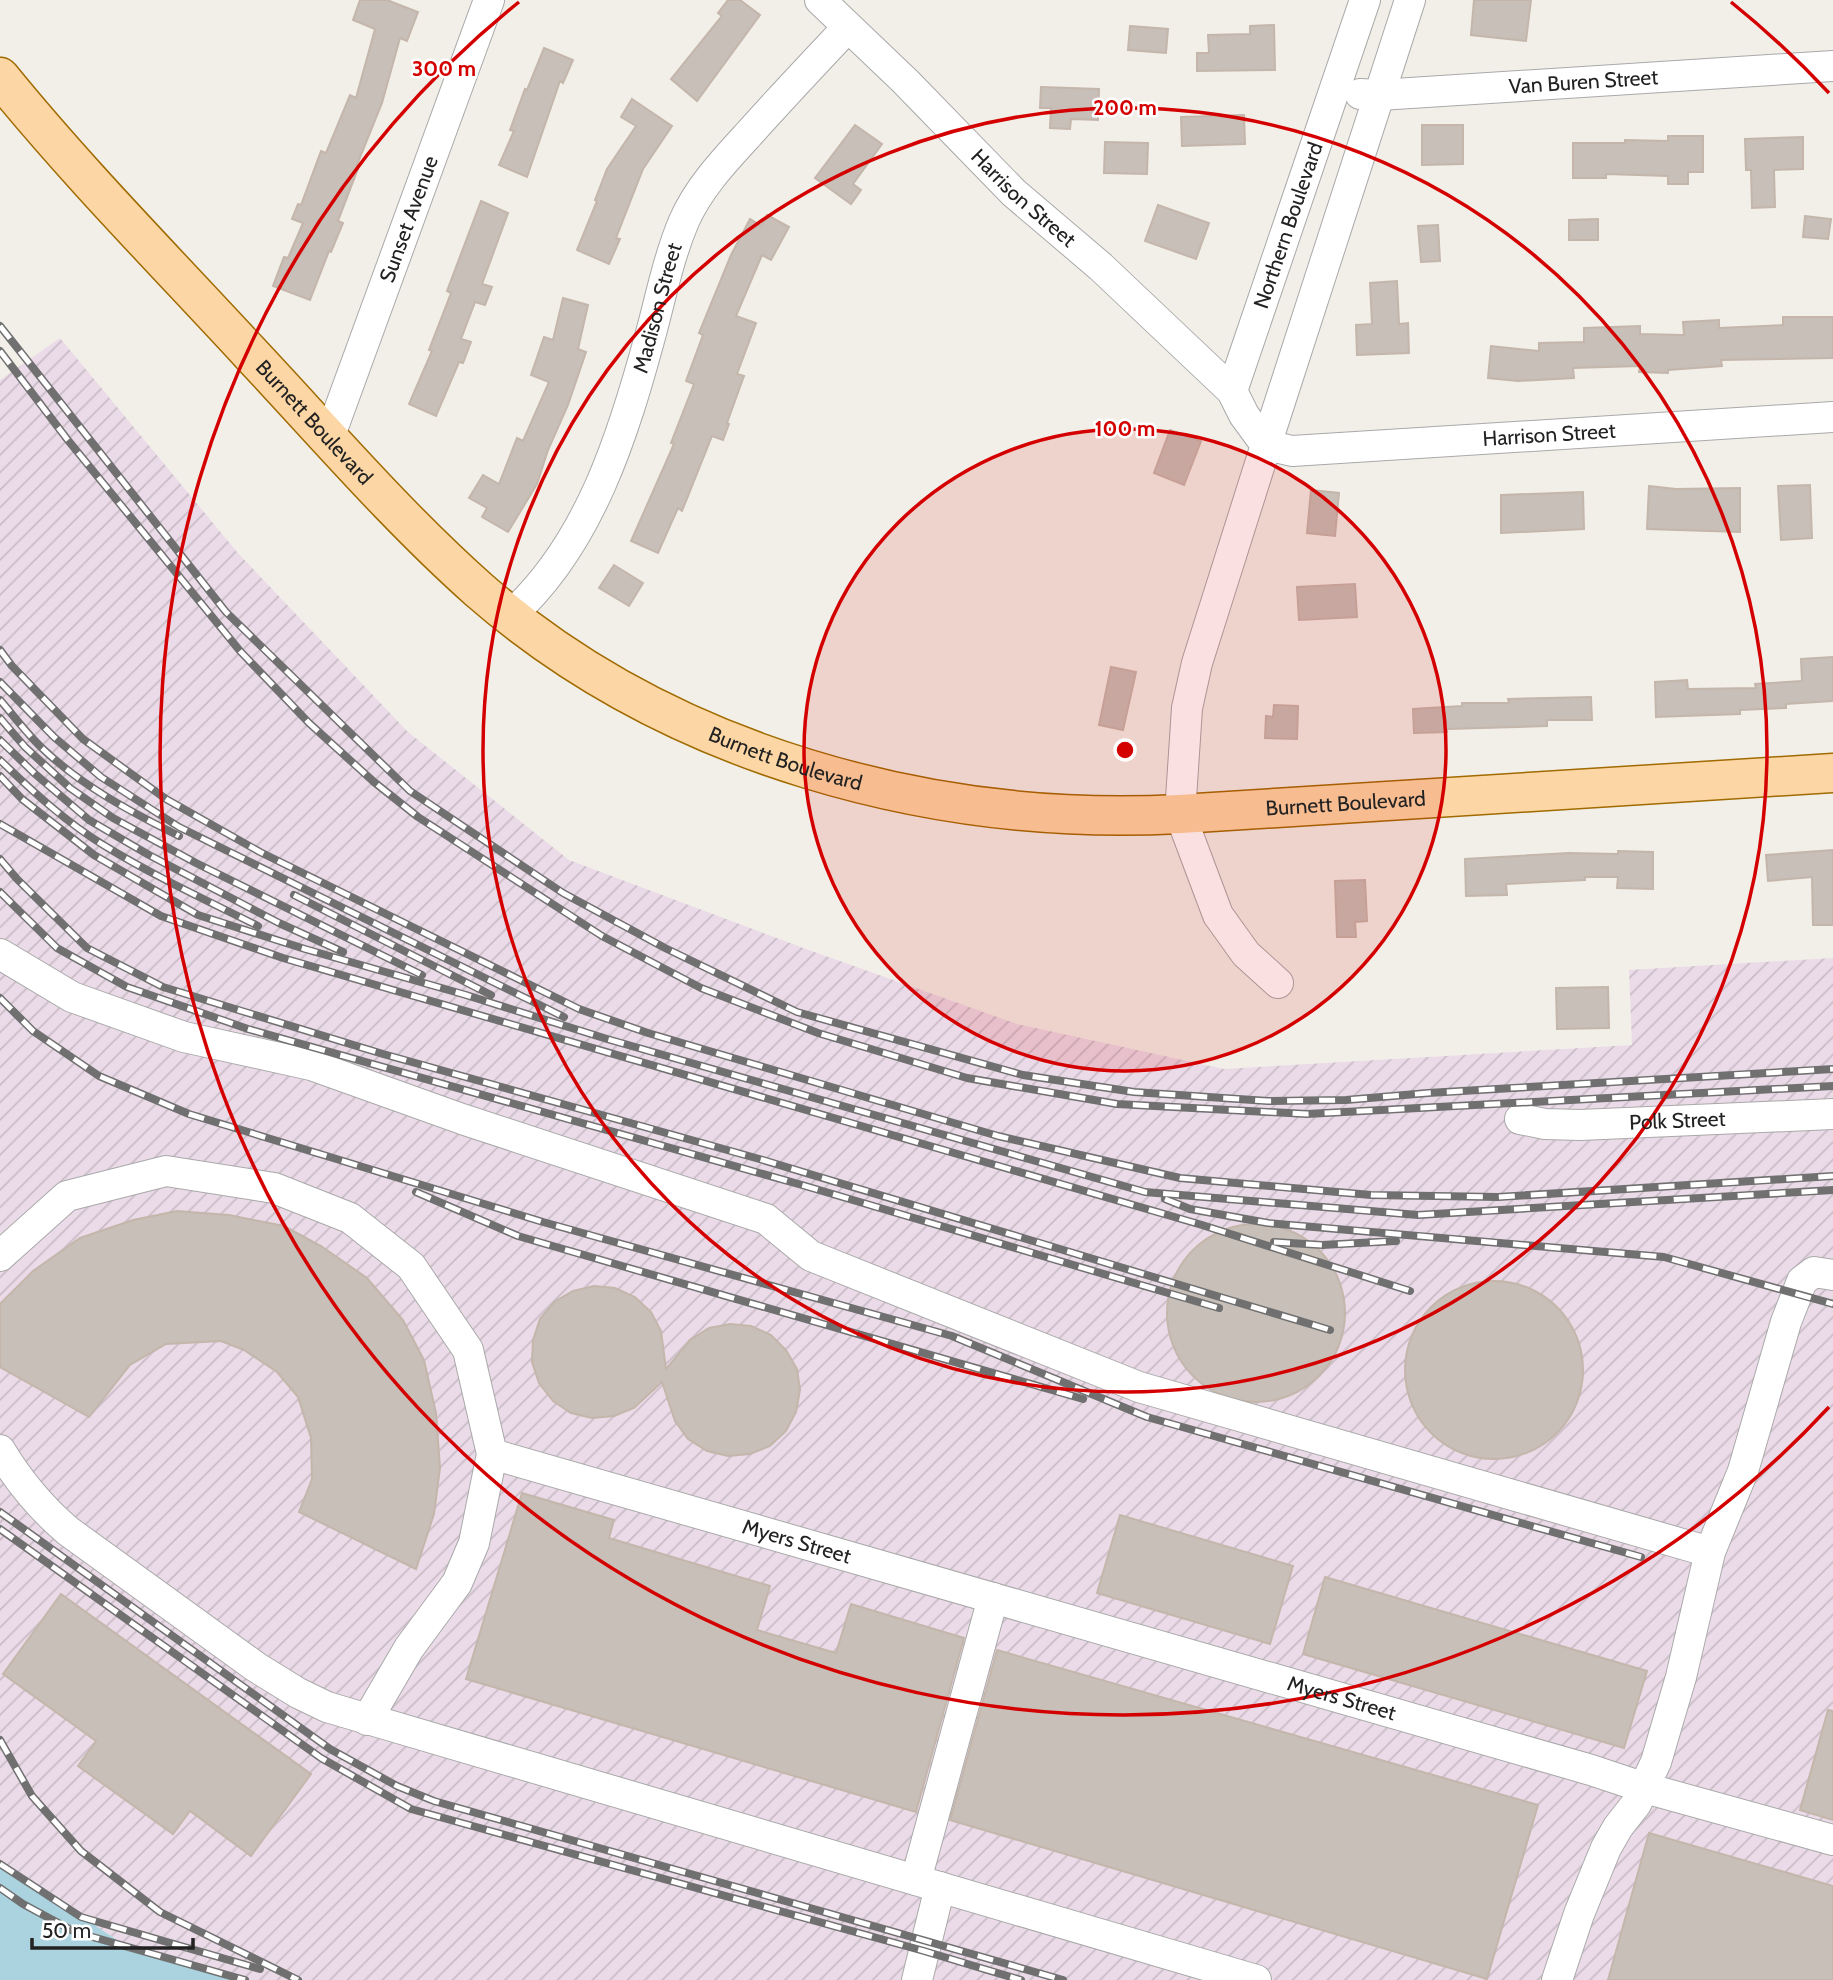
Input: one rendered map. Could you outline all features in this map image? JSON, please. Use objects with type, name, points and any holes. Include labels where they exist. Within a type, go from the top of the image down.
[{"type":"main road","name":"Burnett Boulevard","points":[[0,77],[57,143],[329,438],[424,539],[481,591],[582,666],[648,703],[705,730],[802,767],[902,792],[992,808],[1099,816],[1180,814],[1833,773]]},
{"type":"street","name":"Sunset Avenue","points":[[329,438],[489,0]]},
{"type":"street","name":"Harrison Street","points":[[820,0],[905,81],[1014,193],[1101,267],[1232,391]]},
{"type":"street","name":"Northern Boulevard","points":[[1232,391],[1365,0]]},
{"type":"street","name":"Northern Boulevard","points":[[1180,814],[1187,708],[1197,663],[1410,0]]},
{"type":"street","name":"Madison Street","points":[[511,615],[561,558],[601,481],[647,349],[674,248],[691,206],[730,154],[848,27]]},
{"type":"street","name":"Van Buren Street","points":[[1336,90],[1379,95],[1833,66]]},
{"type":"street","points":[[1232,391],[1244,415],[1266,445]]},
{"type":"street","name":"Harrison Street","points":[[1266,445],[1293,452],[1833,417]]},
{"type":"street","points":[[1180,814],[1218,915],[1246,954],[1278,983]]},
{"type":"street","points":[[0,954],[72,997],[184,1037],[312,1065],[462,1119],[766,1219],[811,1256],[1139,1387],[1710,1552]]},
{"type":"street","name":"Polk Street","points":[[1520,1119],[1545,1124],[1580,1125],[1833,1114]]},
{"type":"street","points":[[0,1256],[67,1196],[166,1171],[274,1188],[350,1218],[411,1266],[468,1350],[492,1454],[474,1543],[457,1583],[409,1647],[367,1720]]},
{"type":"street","points":[[1557,1980],[1605,1848],[1645,1788],[1656,1762],[1681,1677],[1710,1552],[1743,1471],[1786,1322],[1802,1281],[1814,1272],[1833,1275]]},
{"type":"street","points":[[0,1450],[24,1485],[51,1517],[126,1575],[256,1667],[327,1707],[1256,1980]]},
{"type":"street","name":"Myers Street","points":[[492,1454],[1833,1840]]},
{"type":"street","points":[[917,1980],[928,1884],[993,1598]]},
{"type":"shaded area","points":[[60,338],[237,552],[408,732],[569,860],[806,949],[1017,1024],[1224,1069],[1632,1045],[1629,970],[1833,958],[1833,1980],[249,1980],[120,1942],[0,1862],[0,380]]},
{"type":"water","points":[[0,1862],[120,1942],[249,1980],[0,1980]]},
{"type":"building","points":[[360,0],[387,0],[418,12],[407,41],[400,38],[382,103],[338,221],[343,223],[310,300],[273,286],[284,257],[288,258],[303,223],[292,219],[298,204],[301,205],[321,151],[326,153],[350,95],[356,98],[375,29],[353,20]]},
{"type":"building","points":[[728,0],[740,0],[760,15],[697,101],[671,79],[722,16],[718,13]]},
{"type":"building","points":[[1474,0],[1531,0],[1526,41],[1471,35]]},
{"type":"building","points":[[1274,25],[1275,70],[1197,71],[1197,53],[1209,53],[1208,35],[1250,34],[1250,26]]},
{"type":"building","points":[[1130,26],[1168,29],[1166,53],[1128,50]]},
{"type":"building","points":[[544,48],[573,60],[563,83],[560,81],[527,177],[499,165],[514,131],[510,130],[525,89],[527,90]]},
{"type":"building","points":[[1041,87],[1099,89],[1098,120],[1071,119],[1070,129],[1050,128],[1051,108],[1040,108]]},
{"type":"building","points":[[632,99],[672,126],[643,169],[616,238],[620,239],[609,264],[577,250],[607,169],[636,126],[621,117]]},
{"type":"building","points":[[1244,115],[1245,144],[1182,146],[1181,117]]},
{"type":"building","points":[[855,125],[882,144],[853,184],[861,190],[851,204],[815,178]]},
{"type":"building","points":[[1422,125],[1463,125],[1463,164],[1422,165]]},
{"type":"building","points":[[1668,136],[1703,136],[1703,172],[1688,172],[1688,184],[1668,184],[1668,176],[1606,174],[1606,178],[1573,178],[1573,143],[1668,141]]},
{"type":"building","points":[[1803,137],[1803,169],[1774,170],[1775,207],[1752,208],[1751,170],[1746,170],[1745,139]]},
{"type":"building","points":[[1105,142],[1148,143],[1147,174],[1104,173]]},
{"type":"building","points":[[481,201],[508,213],[482,284],[492,287],[485,305],[475,302],[461,339],[471,342],[463,363],[459,362],[436,416],[409,404],[432,351],[429,350],[451,293],[447,291]]},
{"type":"building","points":[[1158,205],[1209,223],[1196,259],[1145,241]]},
{"type":"building","points":[[767,215],[789,227],[771,260],[762,255],[736,316],[756,323],[737,374],[744,376],[727,423],[729,424],[723,440],[712,436],[682,511],[678,508],[658,553],[631,541],[674,444],[671,443],[694,384],[686,381],[703,335],[699,333],[731,255],[750,219],[761,226]]},
{"type":"building","points":[[1805,216],[1831,219],[1828,239],[1803,237]]},
{"type":"building","points":[[1598,219],[1598,240],[1569,240],[1569,220]]},
{"type":"building","points":[[1438,225],[1440,261],[1421,262],[1418,226]]},
{"type":"building","points":[[1397,281],[1399,324],[1408,323],[1409,353],[1357,355],[1356,325],[1372,324],[1370,283]]},
{"type":"building","points":[[563,298],[588,305],[578,349],[586,352],[537,484],[508,532],[482,517],[487,508],[469,498],[483,475],[499,484],[517,438],[523,441],[549,382],[531,375],[544,337],[553,340]]},
{"type":"building","points":[[1783,317],[1833,317],[1833,358],[1721,360],[1722,366],[1668,370],[1668,373],[1639,372],[1640,366],[1573,368],[1574,378],[1518,381],[1488,378],[1491,346],[1539,351],[1539,343],[1584,342],[1584,328],[1640,326],[1640,334],[1684,335],[1683,322],[1719,320],[1719,328],[1783,325]]},
{"type":"building","points":[[1170,430],[1201,441],[1184,485],[1154,473]]},
{"type":"building","points":[[1810,485],[1812,538],[1781,540],[1778,486]]},
{"type":"building","points":[[1649,486],[1676,489],[1740,488],[1740,532],[1647,529]]},
{"type":"building","points":[[1311,490],[1339,493],[1335,536],[1307,533]]},
{"type":"building","points":[[1583,492],[1584,529],[1501,533],[1501,495]]},
{"type":"building","points":[[614,565],[643,583],[629,606],[599,588]]},
{"type":"building","points":[[1355,584],[1357,617],[1299,620],[1297,587]]},
{"type":"building","points":[[1833,657],[1833,701],[1786,704],[1786,708],[1740,710],[1740,714],[1656,717],[1655,682],[1687,680],[1688,689],[1756,688],[1755,684],[1802,681],[1801,659]]},
{"type":"building","points":[[1111,667],[1136,672],[1123,730],[1099,725]]},
{"type":"building","points":[[1591,697],[1592,720],[1547,720],[1547,726],[1447,729],[1447,732],[1414,733],[1413,709],[1462,706],[1462,703],[1509,703],[1508,699]]},
{"type":"building","points":[[1274,705],[1298,706],[1297,739],[1265,738],[1266,716],[1273,717]]},
{"type":"building","points":[[1833,850],[1833,925],[1813,925],[1812,877],[1768,881],[1766,855]]},
{"type":"building","points":[[1618,851],[1653,852],[1653,889],[1617,888],[1618,877],[1585,877],[1585,880],[1506,884],[1507,895],[1466,896],[1465,859],[1569,853],[1618,854]]},
{"type":"building","points":[[1365,880],[1367,921],[1355,922],[1356,937],[1337,937],[1335,881]]},
{"type":"building","points":[[1608,987],[1609,1028],[1557,1029],[1556,988]]},
{"type":"building","points":[[177,1211],[229,1215],[284,1226],[321,1246],[367,1278],[403,1320],[424,1360],[436,1413],[440,1468],[434,1514],[416,1569],[299,1512],[312,1479],[311,1438],[298,1397],[277,1372],[244,1350],[221,1341],[166,1344],[130,1365],[89,1417],[0,1367],[0,1304],[33,1271],[80,1238],[133,1220]]},
{"type":"building","points":[[1256,1224],[1290,1231],[1319,1250],[1338,1279],[1345,1313],[1338,1347],[1319,1376],[1290,1395],[1256,1402],[1222,1395],[1193,1376],[1174,1347],[1167,1313],[1174,1279],[1193,1250],[1222,1231]]},
{"type":"building","points":[[1494,1281],[1511,1282],[1528,1288],[1557,1307],[1576,1336],[1582,1353],[1582,1387],[1576,1404],[1557,1433],[1528,1452],[1511,1458],[1494,1459],[1477,1458],[1460,1452],[1431,1433],[1412,1404],[1406,1387],[1405,1370],[1406,1353],[1412,1336],[1431,1307],[1460,1288],[1477,1282]]},
{"type":"building","points":[[594,1286],[615,1288],[635,1297],[651,1312],[661,1331],[666,1369],[690,1340],[709,1328],[730,1324],[751,1326],[771,1335],[786,1350],[797,1369],[800,1390],[796,1412],[786,1431],[770,1446],[750,1454],[728,1456],[707,1451],[688,1439],[675,1421],[662,1382],[634,1408],[614,1416],[592,1418],[571,1413],[553,1401],[539,1383],[532,1362],[533,1340],[540,1319],[554,1302],[573,1291]]},
{"type":"building","points":[[522,1493],[614,1520],[609,1538],[770,1586],[757,1630],[836,1653],[851,1604],[964,1638],[916,1812],[466,1679]]},
{"type":"building","points":[[1120,1515],[1293,1566],[1270,1644],[1097,1593]]},
{"type":"building","points":[[1325,1577],[1647,1671],[1624,1748],[1303,1654]]},
{"type":"building","points":[[61,1594],[311,1774],[251,1856],[190,1811],[173,1834],[78,1766],[96,1741],[3,1674]]},
{"type":"building","points":[[997,1650],[1538,1805],[1487,1979],[950,1820]]},
{"type":"building","points":[[1828,1710],[1833,1711],[1833,1820],[1800,1810]]},
{"type":"building","points":[[1649,1833],[1833,1886],[1833,1980],[1608,1980]]},
{"type":"railway","points":[[0,326],[226,612],[410,791],[563,893],[665,948],[797,1012],[1023,1075],[1134,1092],[1268,1101],[1346,1100],[1833,1069]]},
{"type":"railway","points":[[0,351],[67,439],[240,651],[309,723],[374,782],[418,817],[602,936],[701,988],[818,1033],[967,1078],[1117,1104],[1307,1114],[1833,1086]]},
{"type":"railway","points":[[0,650],[12,666],[83,739],[166,799],[260,852],[579,1009],[648,1033],[998,1136],[1180,1178],[1371,1195],[1498,1197],[1833,1176]]},
{"type":"railway","points":[[0,682],[54,737],[101,777],[179,827],[564,1017]]},
{"type":"railway","points":[[0,700],[37,743],[74,775],[125,808],[179,836]]},
{"type":"railway","points":[[0,718],[25,747],[70,788],[113,818],[196,863],[422,975]]},
{"type":"railway","points":[[0,740],[89,820],[149,855],[279,923],[343,952]]},
{"type":"railway","points":[[0,760],[50,806],[91,837],[161,878],[258,926]]},
{"type":"railway","points":[[0,776],[22,799],[94,855],[198,915],[607,1039],[1145,1192],[1418,1215],[1833,1190]]},
{"type":"railway","points":[[0,824],[161,916],[283,958],[1202,1225],[1410,1291]]},
{"type":"railway","points":[[0,859],[87,948],[163,987],[383,1054],[763,1160],[1330,1330]]},
{"type":"railway","points":[[0,892],[57,948],[127,987],[248,1029],[802,1185],[1219,1308]]},
{"type":"railway","points":[[294,895],[491,995]]},
{"type":"railway","points":[[0,998],[33,1031],[99,1076],[189,1114],[543,1222],[952,1336],[1147,1417],[1641,1557]]},
{"type":"railway","points":[[416,1192],[518,1236],[1083,1399]]},
{"type":"railway","points":[[1165,1199],[1190,1209],[1268,1223],[1664,1257],[1833,1304]]},
{"type":"railway","points":[[1274,1242],[1322,1245],[1396,1241]]},
{"type":"railway","points":[[0,1512],[330,1749],[397,1786],[434,1801],[1063,1980]]},
{"type":"railway","points":[[0,1529],[321,1758],[411,1809],[1021,1980]]},
{"type":"railway","points":[[0,1740],[32,1796],[81,1851],[160,1912],[298,1980]]},
{"type":"railway","points":[[0,1864],[81,1917],[260,1969]]},
{"type":"railway","points":[[0,1888],[23,1904],[75,1932],[245,1980]]}]
